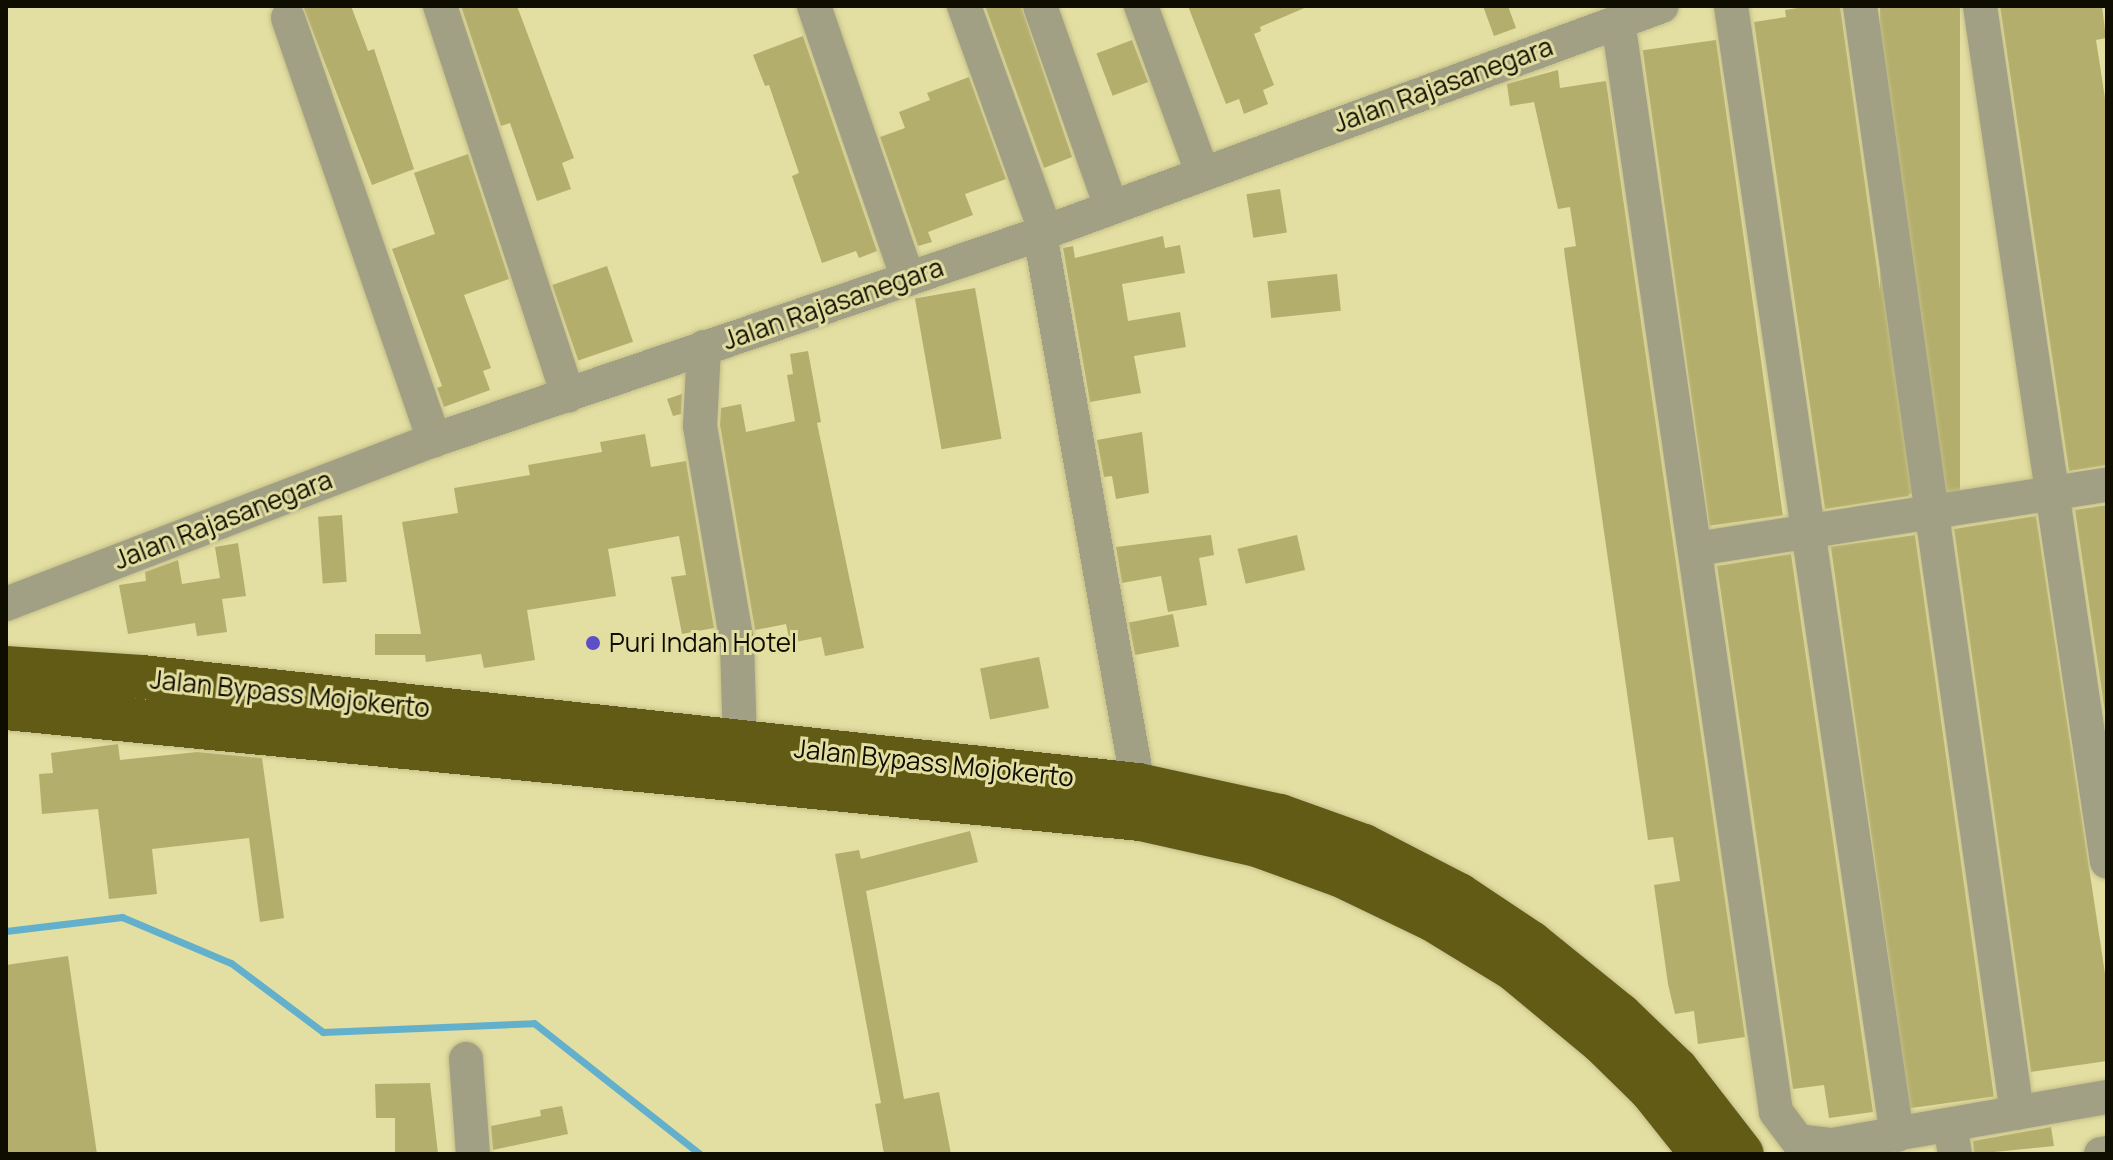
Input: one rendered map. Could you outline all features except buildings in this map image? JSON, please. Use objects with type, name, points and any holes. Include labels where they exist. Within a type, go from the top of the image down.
[{"type":"highway","name":"Jalan Bypass Mojokerto","points":[[6,668],[142,677],[1138,785],[1294,821],[1364,846],[1459,895],[1531,943],[1620,1015],[1677,1070],[1742,1154]]},
{"type":"highway","name":"Jalan Bypass Mojokerto","points":[[6,708],[1141,819],[1257,845],[1340,875],[1432,919],[1514,969],[1641,1080],[1702,1154]]},
{"type":"street","points":[[440,6],[568,395]]},
{"type":"street","points":[[814,6],[908,279]]},
{"type":"street","points":[[964,6],[1043,233],[1138,785]]},
{"type":"street","points":[[1040,6],[1111,206]]},
{"type":"street","points":[[1141,6],[1202,172]]},
{"type":"street","name":"Jalan Rajasanegara","points":[[6,604],[434,440],[1043,233],[1202,172],[1662,6]]},
{"type":"street","points":[[1731,6],[1897,1135]]},
{"type":"street","points":[[1860,6],[1928,511],[2017,1113]]},
{"type":"street","points":[[1980,6],[2107,862]]},
{"type":"street","points":[[288,18],[434,440]]},
{"type":"street","points":[[1618,21],[1776,1112],[1798,1141],[1815,1145],[1897,1135],[1952,1140],[2017,1113],[2107,1097]]},
{"type":"street","points":[[704,347],[700,426],[737,643],[740,743]]},
{"type":"street","points":[[1696,549],[1809,528],[2107,485]]},
{"type":"street","points":[[466,1059],[473,1154]]},
{"type":"waterway","points":[[6,931],[122,917],[231,963],[323,1032],[534,1023],[700,1154]]},
{"type":"place","name":"Puri Indah Hotel","points":[[593,643]]}]
